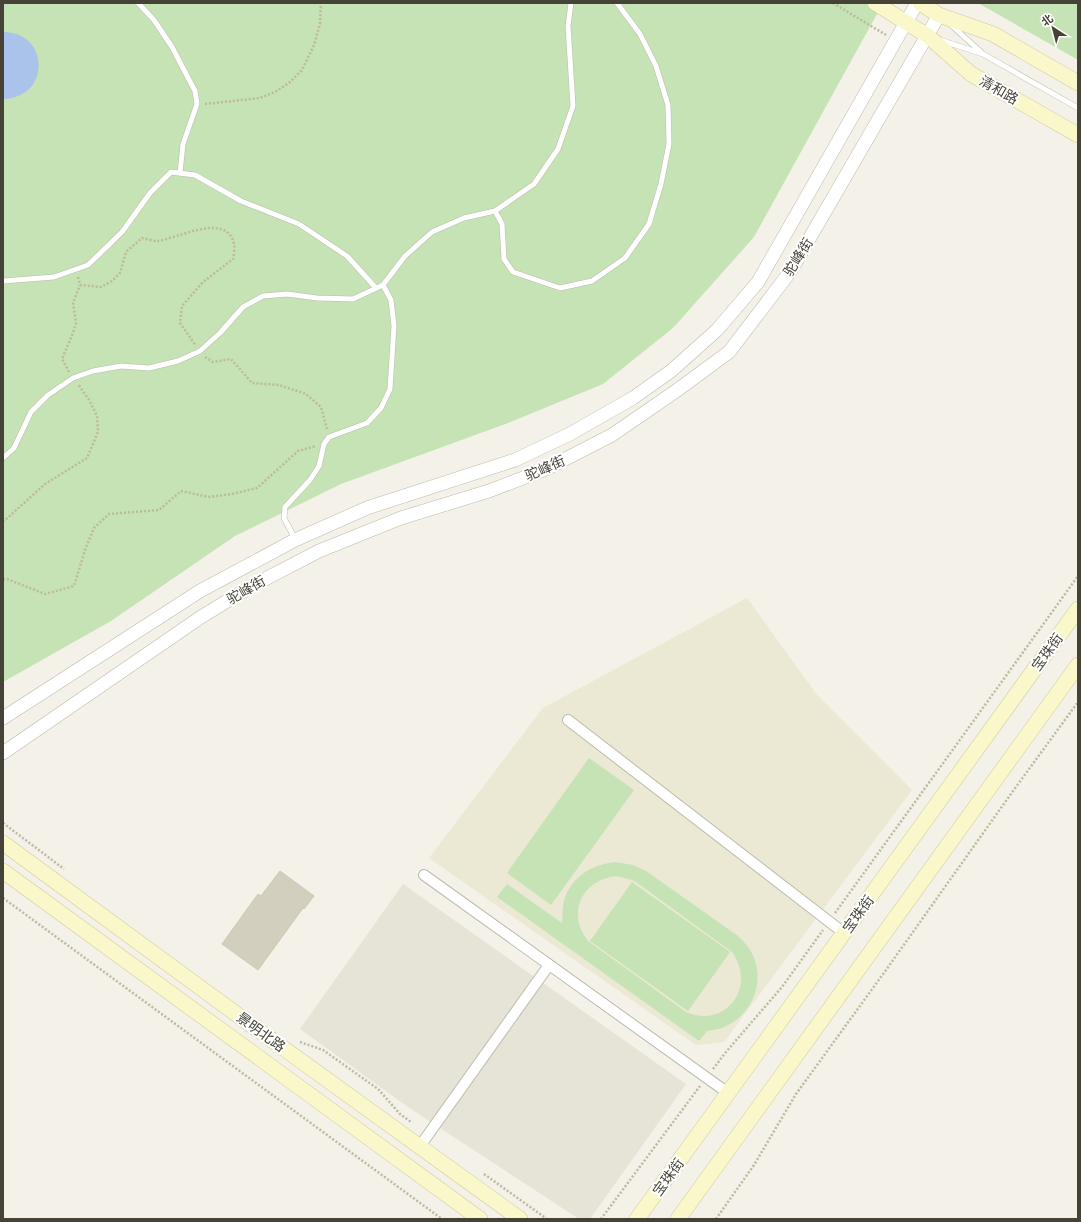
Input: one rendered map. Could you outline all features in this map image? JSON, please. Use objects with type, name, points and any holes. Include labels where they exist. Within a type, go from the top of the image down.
[{"type":"main road","name":"清和路","points":[[875,3],[928,36],[971,74],[1078,135]]},
{"type":"main road","name":"清和路","points":[[919,3],[939,15],[993,34],[1078,83]]},
{"type":"main road","name":"宝珠街","points":[[637,1219],[1078,609]]},
{"type":"main road","points":[[678,1219],[1078,665]]},
{"type":"main road","name":"景明北路","points":[[3,843],[254,1027],[424,1141],[520,1219]]},
{"type":"main road","name":"景明北路","points":[[3,871],[480,1219]]},
{"type":"street","name":"驼峰街","points":[[3,718],[200,591],[295,540],[367,508],[515,460],[570,434],[633,398],[671,371],[716,330],[758,282],[919,3]]},
{"type":"street","name":"驼峰街","points":[[3,753],[201,617],[250,587],[318,552],[401,518],[489,492],[546,469],[612,435],[729,352],[790,272],[939,15]]},
{"type":"street","points":[[568,720],[844,933]]},
{"type":"street","points":[[424,875],[728,1093]]},
{"type":"street","points":[[424,1141],[549,965]]},
{"type":"lane","points":[[138,3],[154,20],[172,47],[195,91],[197,104],[183,144],[180,173]]},
{"type":"lane","points":[[3,458],[14,448],[31,412],[48,394],[73,378],[93,371],[121,366],[149,368],[178,361],[200,352],[220,333],[243,307],[263,296],[287,294],[317,298],[353,299],[383,285],[405,256],[432,232],[464,218],[495,211],[534,184],[558,149],[573,106],[568,26],[571,3]]},
{"type":"lane","points":[[495,211],[502,224],[504,259],[513,272],[560,288],[592,281],[625,258],[648,224],[661,184],[669,144],[668,105],[656,66],[640,34],[617,3]]},
{"type":"lane","name":"清和路","points":[[939,15],[983,54]]},
{"type":"lane","name":"清和路","points":[[928,36],[983,54],[1078,108]]},
{"type":"lane","points":[[3,281],[54,277],[88,265],[122,232],[150,193],[171,172],[195,175],[241,201],[300,224],[347,256],[376,288]]},
{"type":"lane","points":[[295,540],[284,518],[285,506],[310,480],[319,466],[324,444],[329,437],[367,423],[381,408],[390,389],[394,326],[392,300],[383,285]]},
{"type":"path","points":[[197,104],[260,98],[289,84],[302,70],[314,45],[320,24],[321,3]]},
{"type":"path","points":[[80,285],[101,287],[112,281],[120,273],[126,252],[142,238],[156,241],[207,228],[222,228],[231,236],[235,245],[233,259],[203,282],[182,306],[180,323],[203,356],[213,362],[231,359],[252,383],[279,385],[306,394],[321,407],[329,437]]},
{"type":"path","points":[[3,522],[45,484],[87,458],[98,432],[97,416],[89,400],[73,378],[62,359],[76,323],[73,303],[80,285],[75,270]]},
{"type":"path","points":[[3,579],[7,579],[45,594],[74,586],[85,550],[94,528],[109,514],[159,510],[182,491],[209,496],[232,494],[257,488],[298,451],[324,444]]},
{"type":"path","points":[[601,1219],[726,1052],[782,987],[1078,576]]},
{"type":"path","points":[[716,1219],[754,1165],[796,1094],[1078,702]]},
{"type":"path","points":[[3,823],[68,872]]},
{"type":"path","points":[[3,898],[442,1219]]},
{"type":"path","points":[[296,1041],[323,1050],[378,1089],[424,1141]]},
{"type":"path","points":[[478,1170],[547,1219]]},
{"type":"shaded area","points":[[747,598],[817,695],[912,790],[724,1042],[696,1045],[429,858],[543,708]]},
{"type":"shaded area","points":[[403,884],[686,1084],[590,1219],[579,1219],[408,1107],[300,1029]]},
{"type":"green space","points":[[3,3],[883,3],[754,237],[673,328],[603,384],[508,423],[341,484],[235,536],[111,621],[3,682]]},
{"type":"green space","points":[[978,3],[1078,3],[1078,60]]},
{"type":"green space","points":[[589,758],[634,790],[551,905],[507,873]]},
{"type":"green space","points":[[615,862],[633,865],[646,871],[738,936],[750,949],[756,964],[758,979],[755,994],[748,1008],[737,1019],[724,1027],[707,1031],[699,1041],[497,897],[507,884],[562,923],[564,901],[572,885],[590,869]],"holes":[[[616,876],[636,882],[732,952],[739,965],[741,979],[739,991],[733,1002],[725,1010],[714,1015],[700,1016],[686,1012],[588,941],[581,930],[578,920],[578,909],[586,891],[594,884],[604,879]]]},
{"type":"green space","points":[[632,882],[730,952],[688,1011],[590,941]]},
{"type":"water","points":[[3,32],[18,35],[30,42],[36,53],[39,65],[36,77],[30,88],[19,96],[3,99]]},
{"type":"building","points":[[280,871],[314,896],[304,909],[303,908],[258,970],[222,944],[258,894],[261,896]]}]
